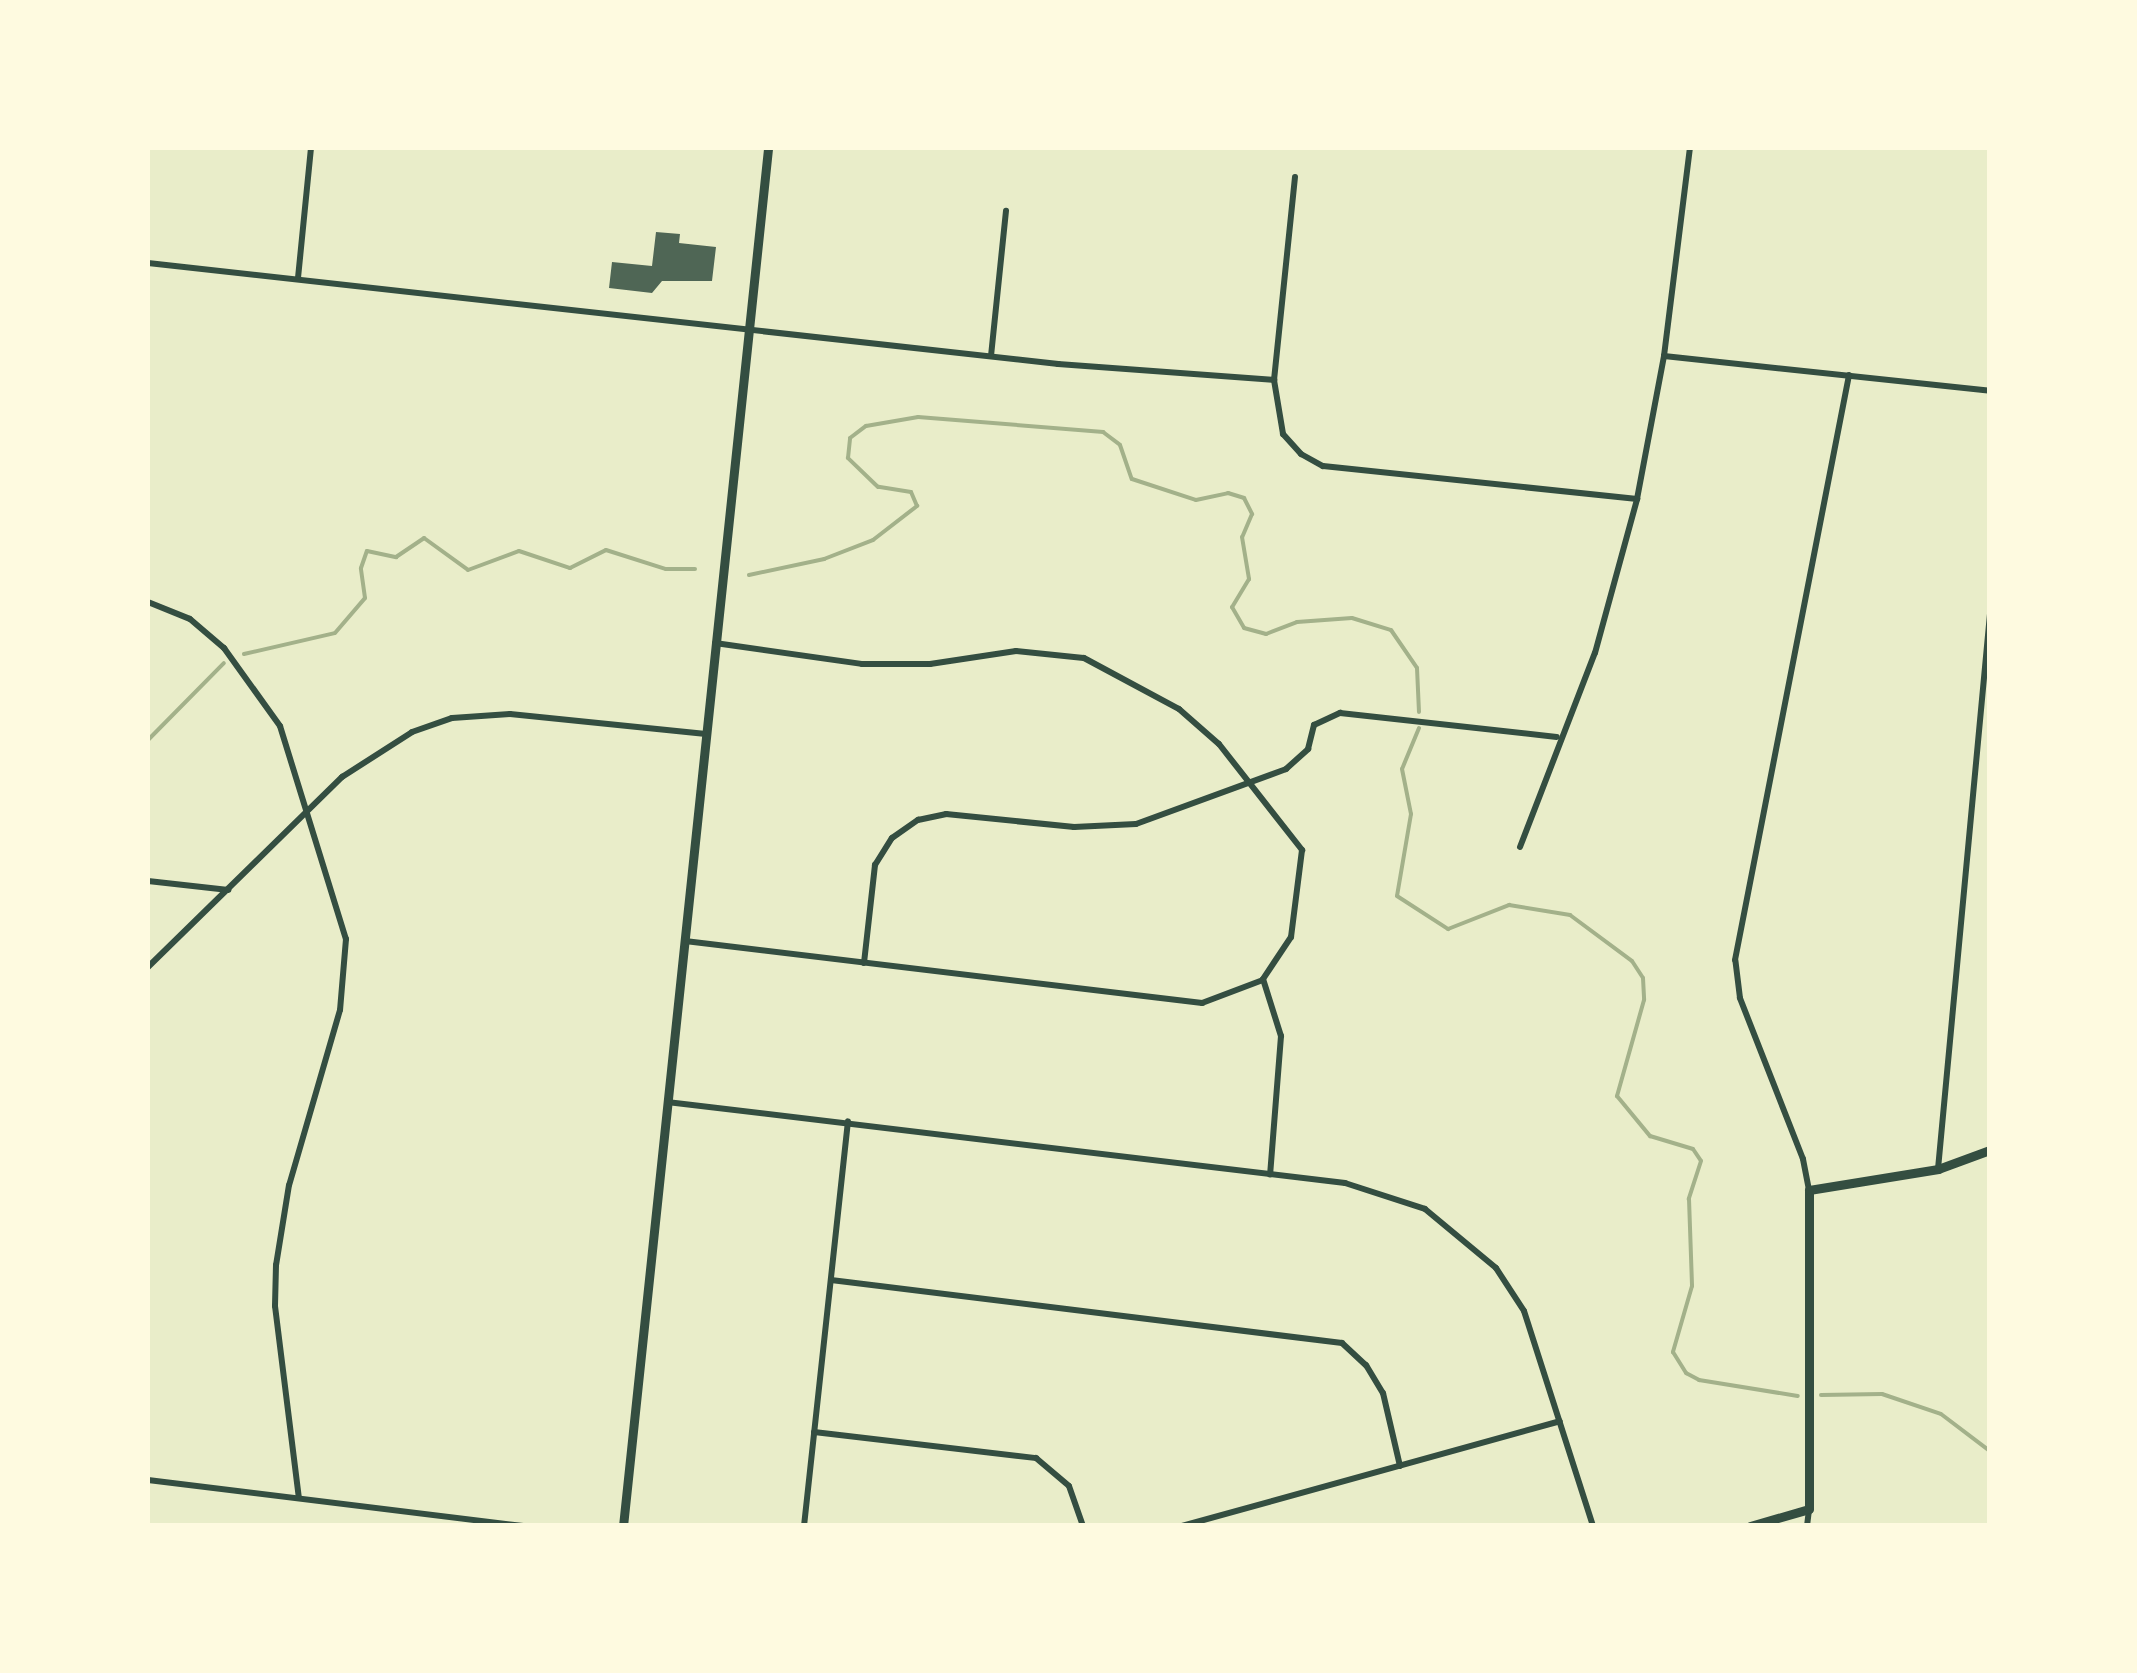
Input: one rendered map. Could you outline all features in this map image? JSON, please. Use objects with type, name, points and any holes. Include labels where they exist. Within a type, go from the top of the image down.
[{"type":"main road","points":[[623,1526],[768,148]]},
{"type":"main road","points":[[1750,1526],[1808,1508],[1808,1190],[1938,1169],[1990,1150]]},
{"type":"street","points":[[298,278],[311,148]]},
{"type":"street","points":[[1520,846],[1557,737],[1595,653],[1637,499],[1664,356],[1690,148]]},
{"type":"street","points":[[1294,177],[1274,380],[1283,434],[1323,466],[1637,499]]},
{"type":"street","points":[[991,356],[1006,212]]},
{"type":"street","points":[[148,263],[749,326],[991,356],[1274,380]]},
{"type":"street","points":[[1664,356],[1990,391]]},
{"type":"street","points":[[1808,1190],[1803,1159],[1740,998],[1735,960],[1848,374]]},
{"type":"street","points":[[148,602],[190,619],[252,680],[280,726],[341,914],[347,965],[289,1185],[276,1266],[274,1306],[298,1498]]},
{"type":"street","points":[[1938,1169],[1990,614]]},
{"type":"street","points":[[684,941],[1202,1003],[1263,979],[1291,936],[1302,850],[1252,785],[1180,709],[1084,658],[1016,651],[930,664],[862,664],[715,643]]},
{"type":"street","points":[[864,963],[875,865],[892,838],[918,820],[946,814],[1122,826],[1252,785],[1308,749],[1314,726],[1340,713],[1557,737]]},
{"type":"street","points":[[148,968],[375,752],[421,728],[452,718],[510,714],[706,734]]},
{"type":"street","points":[[148,880],[228,890]]},
{"type":"street","points":[[1263,979],[1281,1036],[1270,1175]]},
{"type":"street","points":[[666,1102],[848,1120],[1386,1192],[1466,1238],[1524,1311],[1593,1526]]},
{"type":"street","points":[[804,1526],[848,1120]]},
{"type":"street","points":[[831,1280],[1342,1343],[1366,1365],[1383,1393],[1400,1466]]},
{"type":"street","points":[[1182,1526],[1560,1422]]},
{"type":"street","points":[[814,1432],[1036,1458],[1069,1486],[1082,1526]]},
{"type":"street","points":[[148,1480],[522,1526]]},
{"type":"street","points":[[1807,1526],[1808,1508]]},
{"type":"building","points":[[656,232],[680,234],[679,243],[716,247],[712,281],[662,281],[652,293],[609,288],[612,262],[652,266]]},
{"type":"waterway","points":[[749,575],[824,559],[873,540],[917,506],[911,492],[878,487],[848,458],[850,438],[866,426],[918,417],[1103,432],[1120,445],[1132,479],[1196,500],[1228,493],[1244,498],[1252,514],[1242,537],[1249,579],[1232,607],[1244,628],[1266,634],[1297,622],[1352,618],[1391,630],[1417,668],[1419,712]]},
{"type":"waterway","points":[[244,654],[335,633],[365,598],[361,568],[367,551],[396,557],[424,538],[468,570],[519,551],[570,568],[606,550],[666,569],[695,569]]},
{"type":"waterway","points":[[148,740],[224,663]]},
{"type":"waterway","points":[[1419,728],[1402,769],[1411,814],[1397,896],[1448,929],[1509,905],[1570,915],[1632,961],[1643,978],[1644,1000],[1617,1096],[1650,1136],[1693,1149],[1701,1161],[1689,1199],[1692,1286],[1673,1352],[1686,1373],[1699,1380],[1798,1396]]},
{"type":"waterway","points":[[1821,1395],[1882,1394],[1941,1414],[1990,1451]]}]
